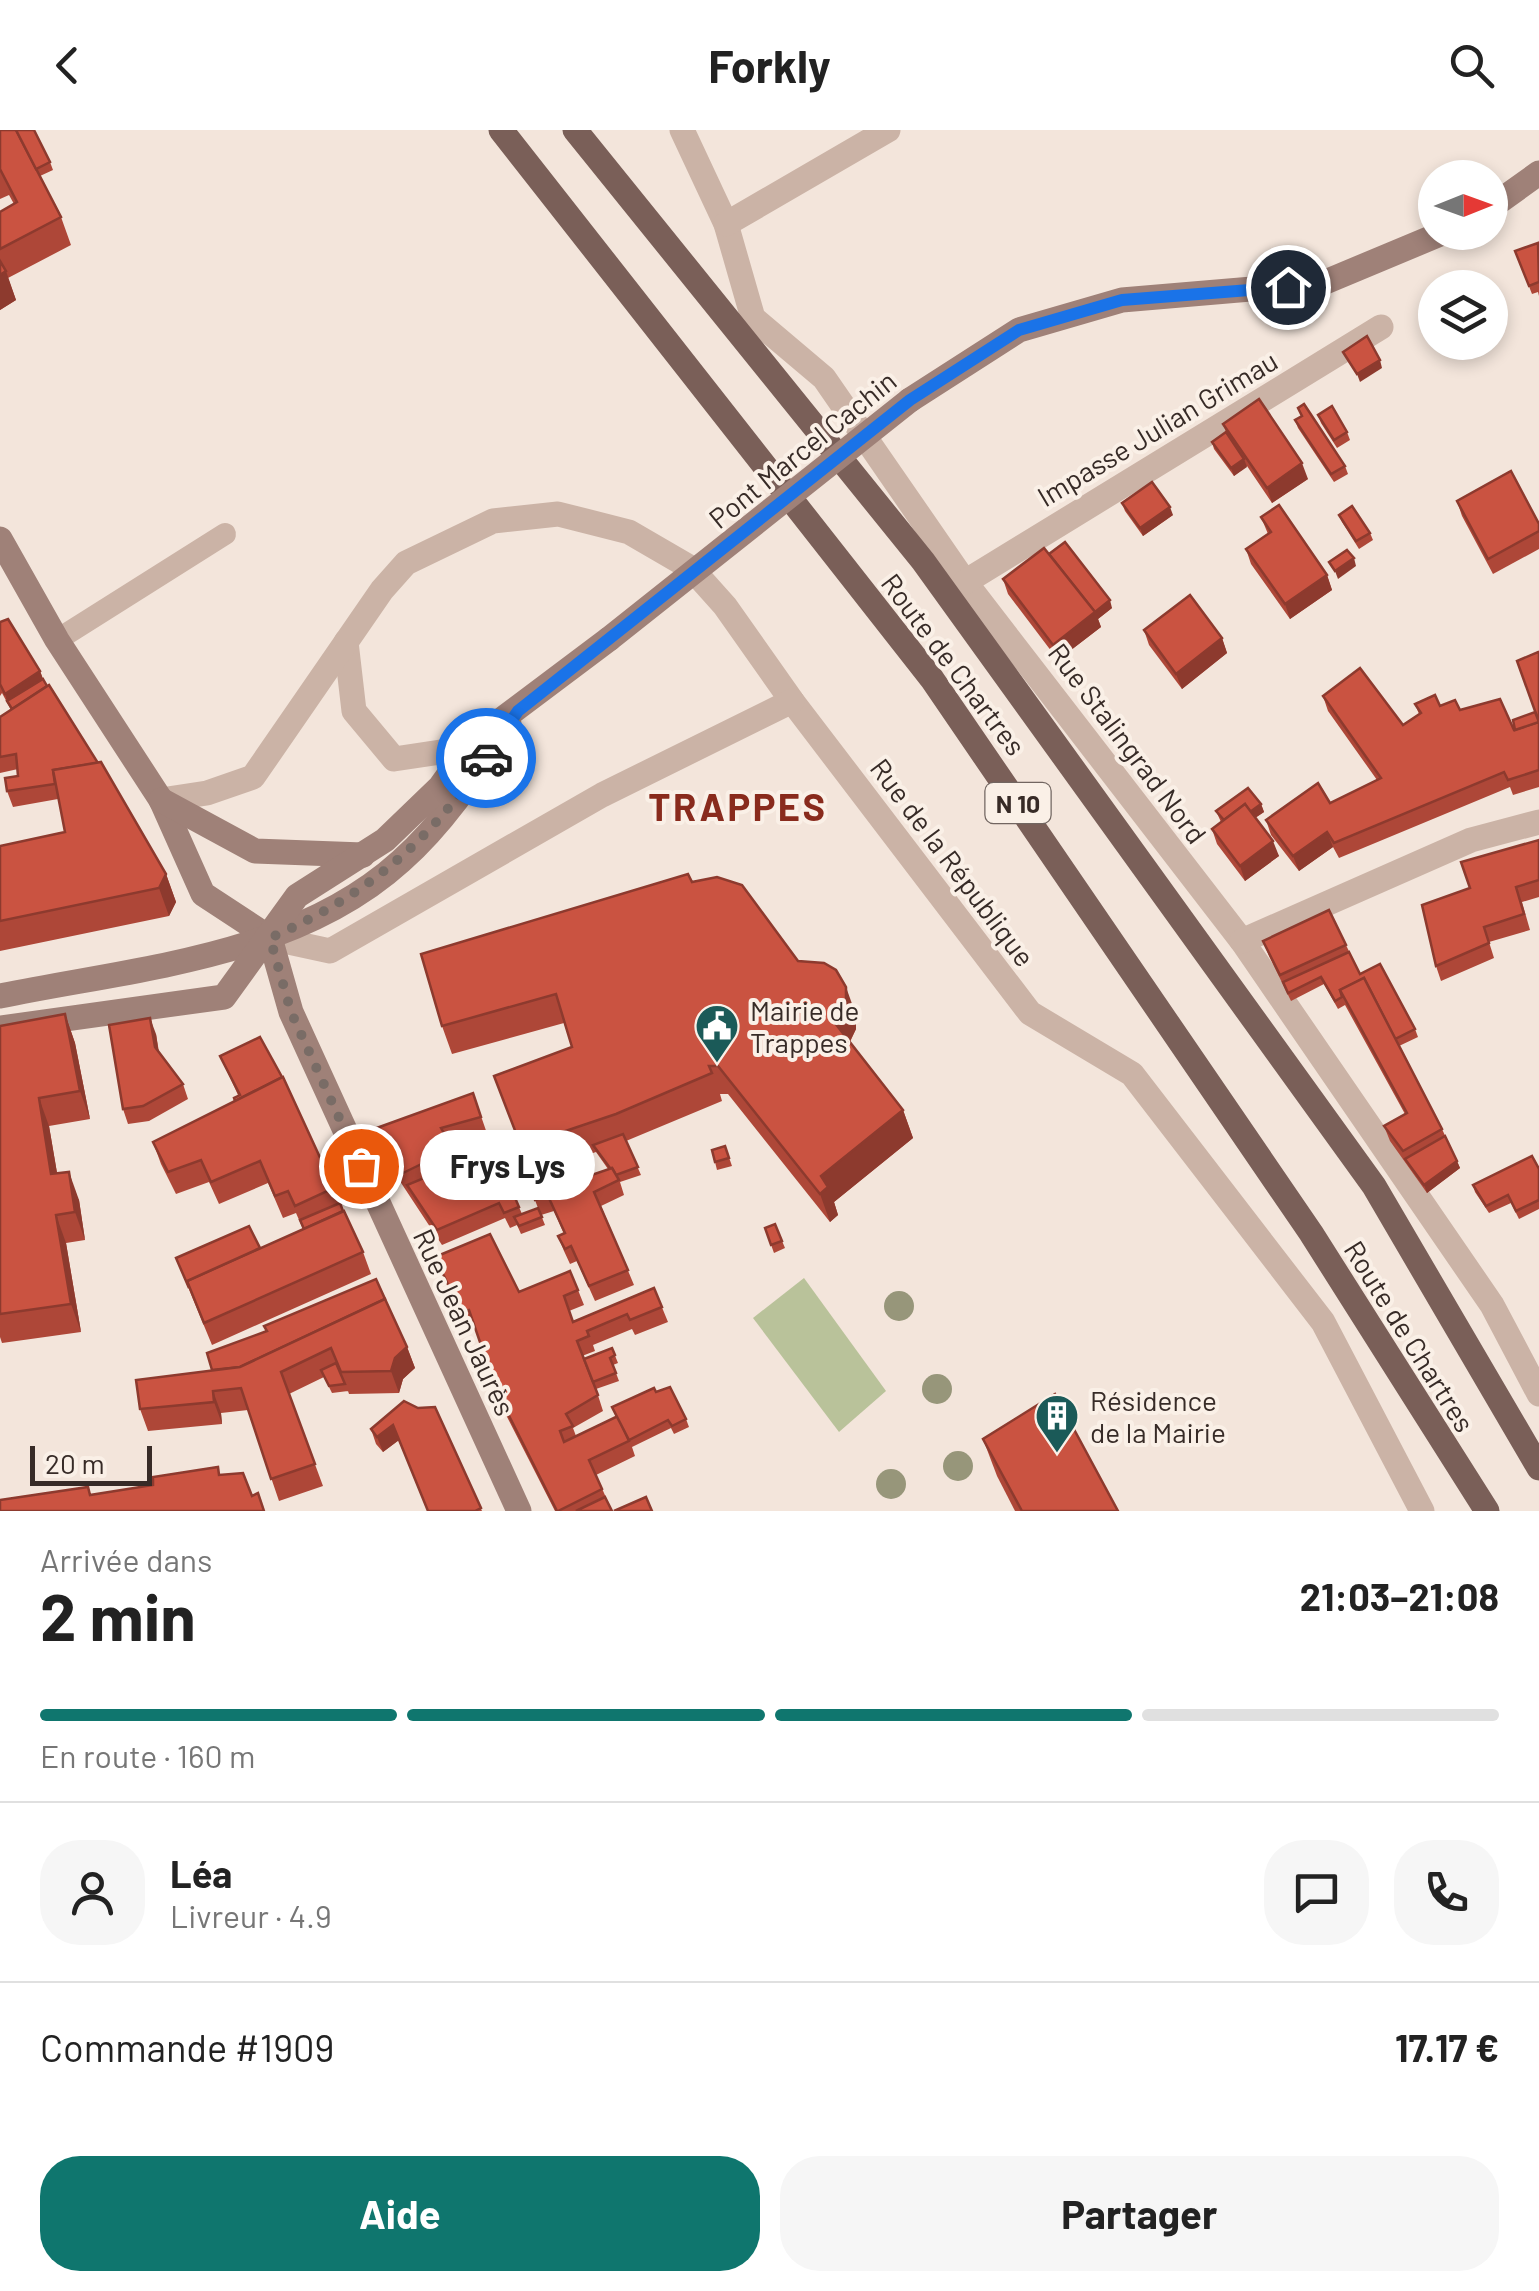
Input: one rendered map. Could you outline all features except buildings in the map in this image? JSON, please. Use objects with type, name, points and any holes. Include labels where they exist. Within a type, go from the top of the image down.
[{"type":"main road","name":"Route de Chartres","points":[[501,130],[932,679],[1311,1234],[1486,1511]]},
{"type":"main road","name":"Route de Chartres","points":[[574,130],[923,561],[1374,1186],[1539,1468]]},
{"type":"main road","points":[[1508,196],[1539,173]]},
{"type":"main road","name":"Pont Marcel Cachin","points":[[0,1028],[224,997],[298,896],[366,855],[440,786],[468,748],[910,400],[1019,330],[1122,300],[1323,283],[1418,243]]},
{"type":"main road","points":[[0,538],[56,640],[161,800],[203,894],[270,938]]},
{"type":"main road","points":[[0,996],[270,938],[323,914],[400,863],[458,800],[518,711]]},
{"type":"main road","points":[[161,800],[255,851],[366,855]]},
{"type":"main road","name":"Rue Jean Jaurès","points":[[270,938],[291,1012],[519,1511]]},
{"type":"street","name":"Rue Stalingrad Nord","points":[[682,130],[726,224],[753,318],[824,378],[965,582],[1242,941],[1492,1305],[1539,1394]]},
{"type":"street","points":[[726,224],[888,130]]},
{"type":"street","name":"Impasse Julian Grimau","points":[[965,582],[1381,327]]},
{"type":"street","name":"Rue de la République","points":[[161,800],[207,793],[252,777],[406,563],[493,521],[558,514],[630,532],[690,568],[725,606],[792,701],[1030,1013],[1132,1074],[1323,1322],[1422,1511]]},
{"type":"street","points":[[346,642],[354,711],[394,759],[468,748]]},
{"type":"street","points":[[270,938],[330,952],[602,795],[792,701]]},
{"type":"street","points":[[1242,941],[1470,840],[1539,822]]},
{"type":"lane","points":[[56,640],[225,534]]},
{"type":"green space","points":[[804,1278],[886,1391],[839,1432],[753,1318]]},
{"type":"way so far","points":[[361,1166],[291,1012],[270,938],[323,914],[400,863],[458,800],[486,758]]},
{"type":"place","name":"Mairie de Trappes","points":[[717,1064]]},
{"type":"place","name":"Frys Lys","points":[[361,1166]]},
{"type":"place","name":"Résidence de la Mairie","points":[[1057,1454]]},
{"type":"district","name":"TRAPPES","points":[[738,806]]},
{"type":"route","points":[[486,758],[518,711],[910,400],[1019,330],[1122,300],[1288,287]]}]
